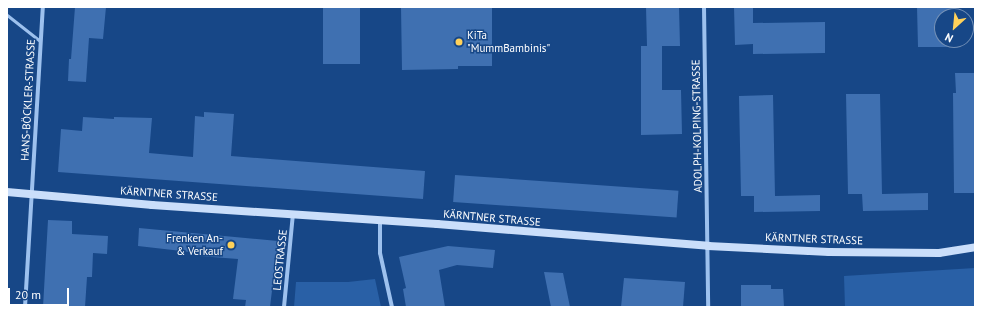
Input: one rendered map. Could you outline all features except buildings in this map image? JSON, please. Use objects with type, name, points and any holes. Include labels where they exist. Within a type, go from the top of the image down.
[{"type":"street","name":"HANS-BÖCKLER-STRASSE","points":[[25,307],[43,7]]},
{"type":"street","name":"ADOLPH-KOLPING-STRASSE","points":[[704,7],[708,307]]},
{"type":"street","name":"KÄRNTNER STRASSE","points":[[7,192],[152,205],[293,214],[708,246],[829,252],[939,252],[975,247]]},
{"type":"street","name":"LEOSTRASSE","points":[[284,307],[293,214]]},
{"type":"street","points":[[380,221],[380,253],[392,307]]},
{"type":"lane","points":[[7,15],[40,41]]},
{"type":"shaded area","points":[[975,268],[975,307],[845,307],[844,276]]},
{"type":"shaded area","points":[[375,279],[381,307],[294,307],[296,282],[348,282]]},
{"type":"place","name":"KiTa \"MummBambinis\"","points":[[459,42]]},
{"type":"place","name":"Frenken An- & Verkauf","points":[[231,245]]}]
